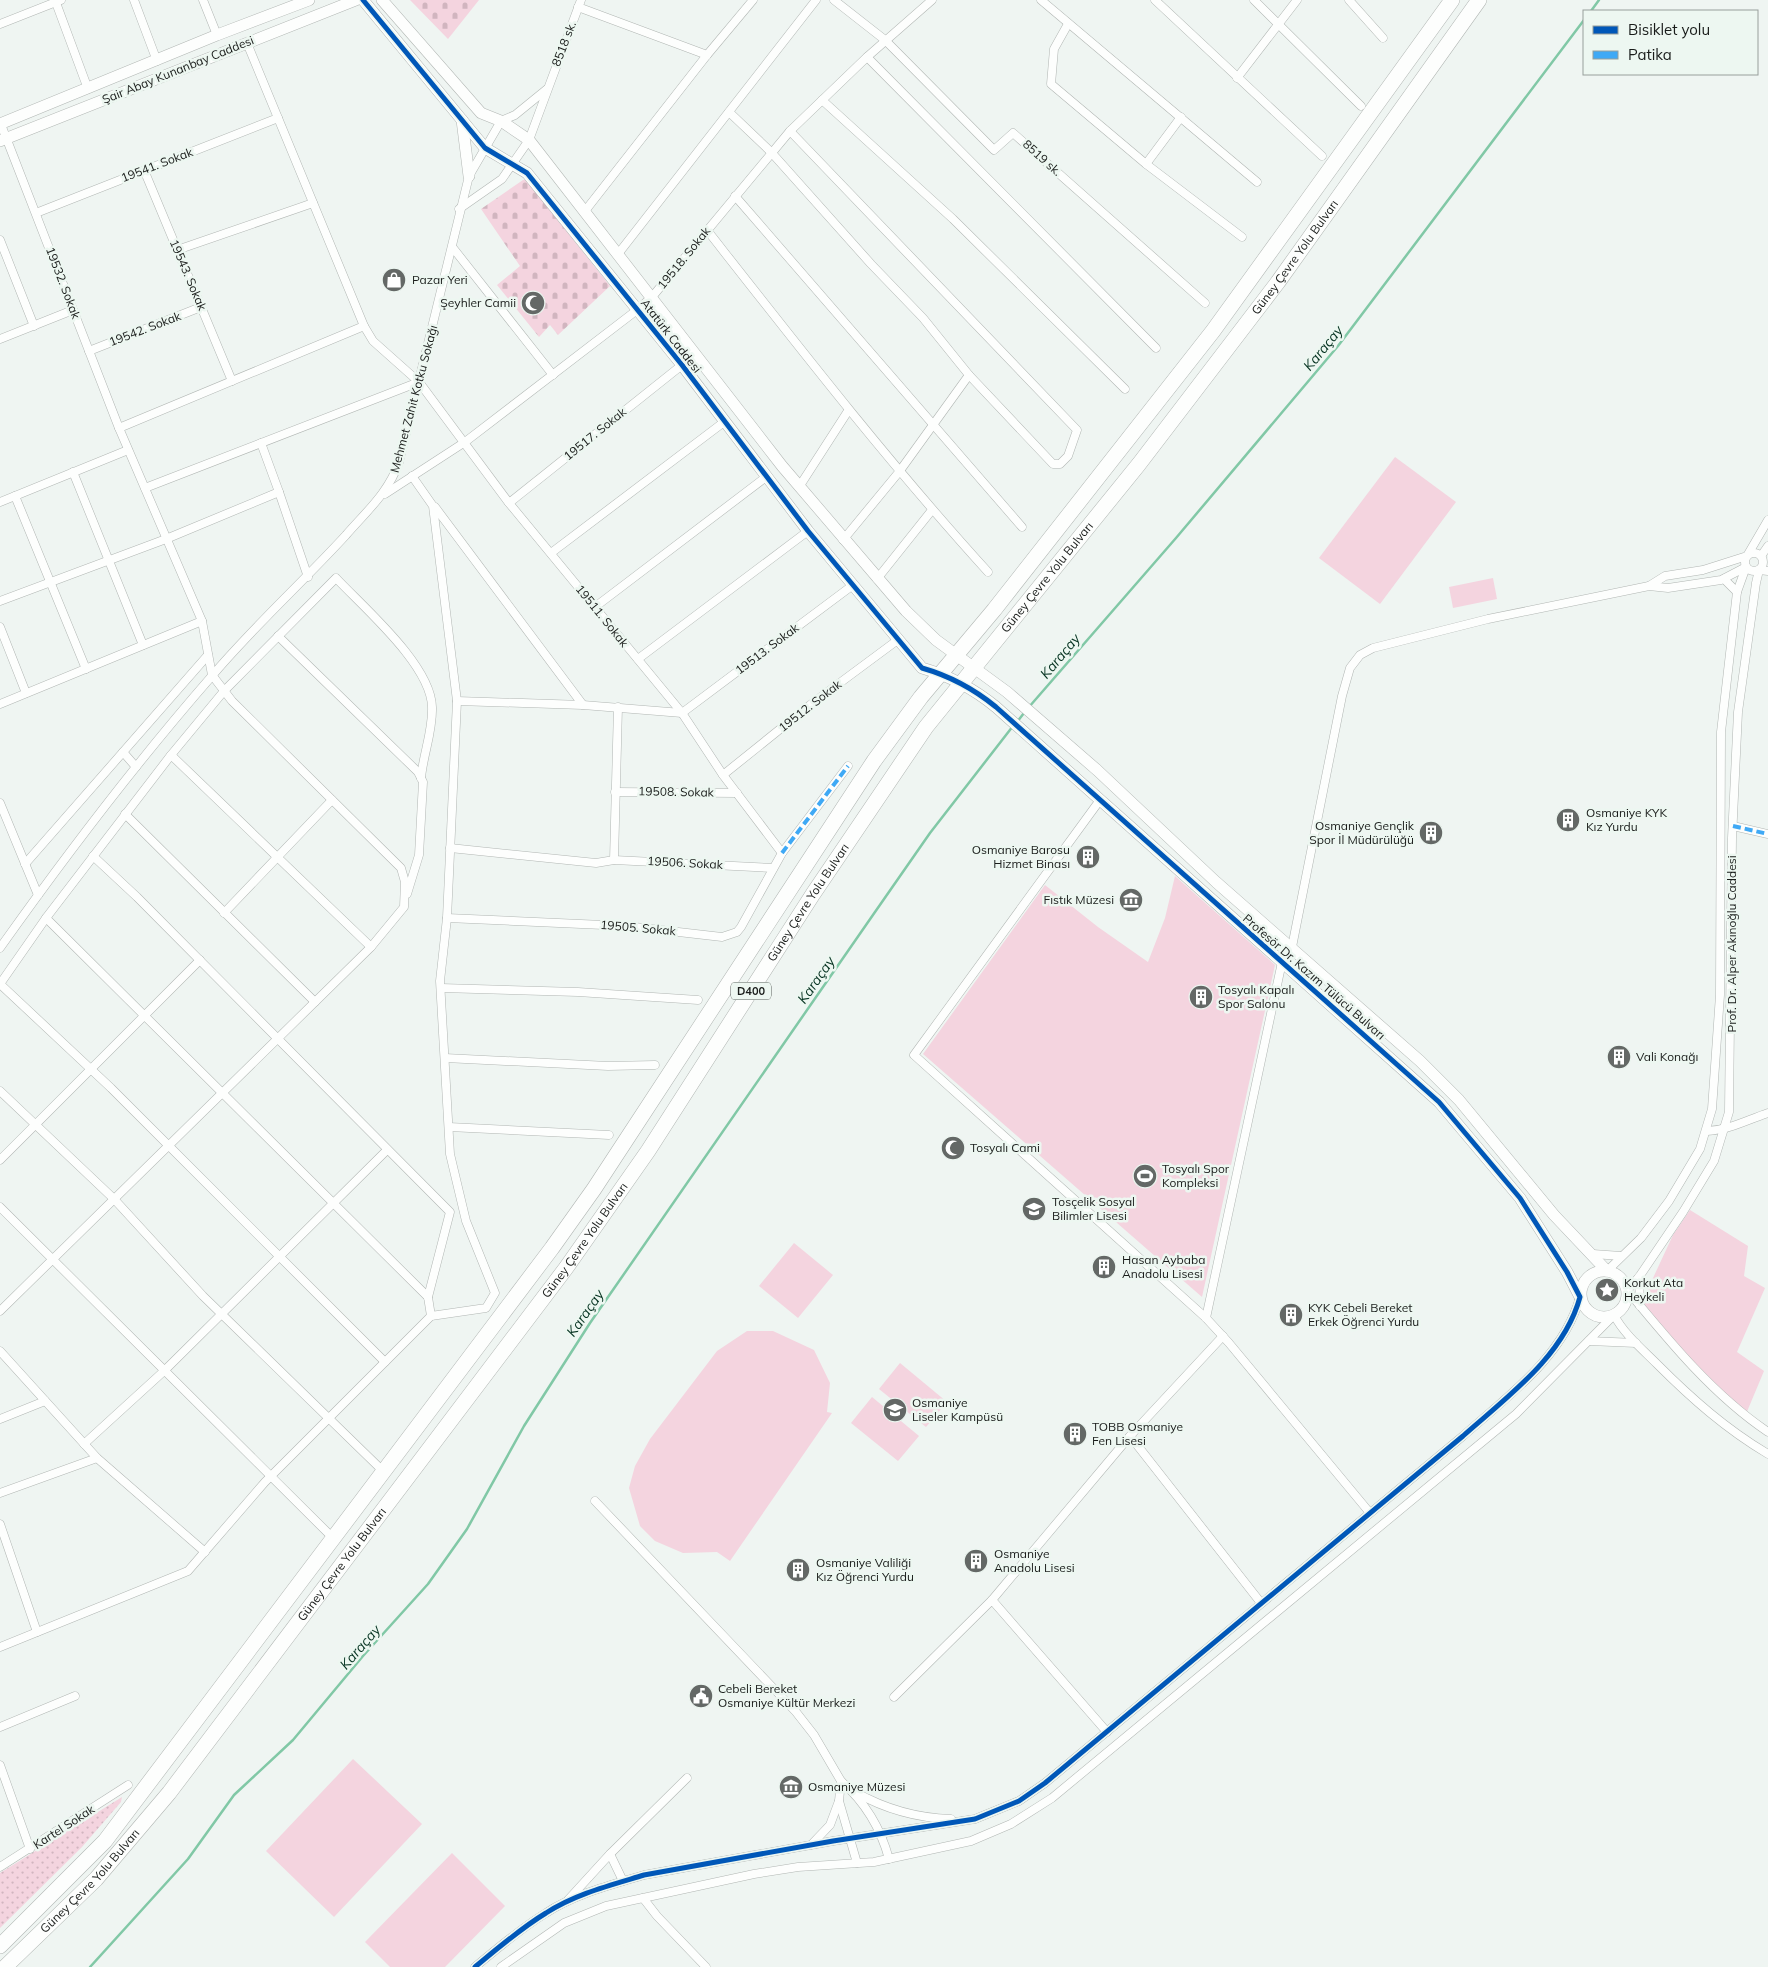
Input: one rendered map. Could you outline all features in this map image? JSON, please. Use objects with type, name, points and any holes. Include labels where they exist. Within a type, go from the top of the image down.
[{"type":"highway","name":"Güney Çevre Yolu Bulvarı","points":[[0,1946],[105,1841],[384,1472],[594,1189],[874,761],[941,673],[994,610],[1212,331],[1452,0]]},
{"type":"highway","name":"Güney Çevre Yolu Bulvarı","points":[[5,1967],[96,1879],[169,1793],[554,1284],[648,1151],[818,886],[926,727],[976,667],[1018,611],[1139,464],[1278,282],[1478,0]]},
{"type":"street","points":[[134,0],[157,61]]},
{"type":"street","points":[[203,0],[217,35]]},
{"type":"street","name":"Şair Abay Kunanbay Caddesi","points":[[0,123],[88,89],[217,35],[309,0]]},
{"type":"street","name":"Şair Abay Kunanbay Caddesi","points":[[4,139],[356,0]]},
{"type":"street","name":"Atatürk Caddesi","points":[[363,0],[485,148],[527,173],[682,365],[808,532],[922,668],[941,673],[976,691],[996,707]]},
{"type":"street","name":"Atatürk Caddesi","points":[[382,0],[481,113],[501,121],[529,140],[799,487],[877,579],[906,611],[956,655],[976,667],[1008,692]]},
{"type":"street","points":[[585,211],[706,55],[753,0]]},
{"type":"street","points":[[618,254],[816,0]]},
{"type":"street","points":[[834,0],[885,40]]},
{"type":"street","name":"19518. Sokak","points":[[380,498],[465,442],[652,297],[790,131],[867,56],[932,0]]},
{"type":"street","points":[[1041,0],[1257,182]]},
{"type":"street","points":[[1155,0],[1322,156]]},
{"type":"street","points":[[1254,0],[1361,106]]},
{"type":"street","points":[[1237,78],[1297,0]]},
{"type":"street","points":[[1349,0],[1383,38]]},
{"type":"street","points":[[0,24],[57,1],[88,89]]},
{"type":"street","points":[[580,4],[706,55]]},
{"type":"street","name":"8518 sk.","points":[[459,209],[502,179],[529,140],[580,4]]},
{"type":"street","points":[[1068,24],[1054,49],[1051,84],[1146,164],[1242,237]]},
{"type":"street","name":"8519 sk.","points":[[885,40],[994,150],[1013,132],[1205,303]]},
{"type":"street","name":"19511. Sokak","points":[[247,43],[364,326],[373,341],[419,382],[509,503],[682,713],[723,775],[782,853]]},
{"type":"street","points":[[867,56],[1156,348]]},
{"type":"street","points":[[501,121],[515,115],[547,89]]},
{"type":"street","points":[[822,100],[953,219],[1125,389]]},
{"type":"street","points":[[729,112],[771,152],[922,318],[970,375],[1053,464],[1060,464],[1068,456],[1077,430],[790,131]]},
{"type":"street","points":[[1146,164],[1181,117]]},
{"type":"street","name":"19541. Sokak","points":[[36,213],[278,118]]},
{"type":"street","points":[[461,119],[469,176]]},
{"type":"street","name":"Mehmet Zahit Kotku Sokağı","points":[[380,498],[395,475],[452,248],[459,209],[469,176],[501,121]]},
{"type":"street","name":"19532. Sokak","points":[[0,123],[4,139],[36,213],[118,428],[202,621],[212,676]]},
{"type":"street","name":"19543. Sokak","points":[[144,170],[232,381]]},
{"type":"street","points":[[735,196],[1022,528]]},
{"type":"street","points":[[177,250],[313,203]]},
{"type":"street","points":[[707,230],[848,411],[932,510],[988,572]]},
{"type":"street","points":[[0,240],[34,326]]},
{"type":"street","points":[[452,248],[553,375]]},
{"type":"street","name":"19542. Sokak","points":[[89,351],[201,307]]},
{"type":"street","points":[[0,339],[73,310]]},
{"type":"street","points":[[118,428],[364,326]]},
{"type":"street","name":"19517. Sokak","points":[[509,503],[682,365]]},
{"type":"street","points":[[844,540],[900,472],[970,375]]},
{"type":"street","points":[[145,488],[419,382]]},
{"type":"street","points":[[799,487],[848,411]]},
{"type":"street","points":[[550,553],[724,422]]},
{"type":"street","points":[[261,443],[308,577]]},
{"type":"street","points":[[0,502],[128,450]]},
{"type":"street","points":[[73,472],[143,645]]},
{"type":"street","points":[[395,475],[408,478],[433,506],[583,705]]},
{"type":"street","points":[[595,607],[766,477]]},
{"type":"street","points":[[0,601],[166,539],[279,492]]},
{"type":"street","points":[[15,496],[86,669]]},
{"type":"street","points":[[0,948],[136,767],[212,676],[308,577],[380,498]]},
{"type":"street","points":[[0,1647],[188,1571],[272,1475],[431,1316],[486,1308],[495,1293],[466,1221],[450,1154],[441,988],[447,918],[458,701],[433,506]]},
{"type":"street","points":[[877,579],[932,510]]},
{"type":"street","points":[[1768,520],[1745,561],[1746,567],[1750,571],[1768,571]]},
{"type":"street","points":[[638,660],[808,532]]},
{"type":"street","points":[[1759,570],[1763,565],[1764,554],[1768,546]]},
{"type":"street","points":[[1649,586],[1665,576],[1703,570],[1753,553],[1764,554]]},
{"type":"street","points":[[1206,1318],[1282,962],[1292,947],[1342,696],[1350,668],[1360,655],[1373,648],[1426,634],[1649,586],[1668,588],[1724,579],[1746,567]]},
{"type":"street","name":"Prof. Dr. Alper Akınoğlu Caddesi","points":[[1607,1270],[1640,1238],[1669,1201],[1700,1149],[1714,1094],[1720,995],[1721,732],[1737,592],[1746,567]]},
{"type":"street","name":"Prof. Dr. Alper Akınoğlu Caddesi","points":[[1627,1290],[1639,1277],[1683,1212],[1714,1161],[1730,1112],[1733,826],[1738,712],[1759,570]]},
{"type":"street","points":[[1756,583],[1768,571]]},
{"type":"street","points":[[0,1311],[52,1260],[114,1199],[168,1146],[221,1094],[277,1039],[315,1002],[371,946],[404,907],[419,855],[422,812],[421,778],[432,706],[425,680],[416,663],[336,578],[224,691],[171,755],[46,918],[0,984],[91,1071],[168,1146],[280,1256],[384,1362]]},
{"type":"street","points":[[1724,579],[1737,592]]},
{"type":"street","name":"19513. Sokak","points":[[682,713],[853,585]]},
{"type":"street","points":[[0,704],[202,621]]},
{"type":"street","points":[[0,627],[26,693]]},
{"type":"street","points":[[278,636],[418,772],[421,778]]},
{"type":"street","name":"19512. Sokak","points":[[723,775],[810,705],[899,639]]},
{"type":"street","points":[[25,864],[208,655]]},
{"type":"street","points":[[212,676],[224,691],[401,868],[405,882],[404,907]]},
{"type":"street","name":"Profesör Dr. Kazım Tülücü Bulvarı","points":[[1008,692],[1097,770],[1216,882],[1420,1061],[1459,1100],[1554,1215],[1607,1270]]},
{"type":"street","points":[[458,701],[583,705],[682,713]]},
{"type":"street","points":[[614,860],[618,707]]},
{"type":"street","name":"Profesör Dr. Kazım Tülücü Bulvarı","points":[[996,707],[1392,1058],[1438,1102],[1520,1198],[1567,1272],[1580,1297]]},
{"type":"street","points":[[123,752],[136,767]]},
{"type":"street","points":[[171,755],[371,946]]},
{"type":"street","name":"19505. Sokak","points":[[447,918],[626,926],[722,937],[737,932],[742,927],[782,853],[848,766]]},
{"type":"street","name":"19508. Sokak","points":[[615,792],[737,793]]},
{"type":"street","points":[[224,913],[332,800]]},
{"type":"street","points":[[1100,800],[914,1055],[1206,1318],[1370,1513]]},
{"type":"street","points":[[0,803],[38,895]]},
{"type":"street","points":[[125,814],[315,1002]]},
{"type":"street","points":[[1733,826],[1768,834]]},
{"type":"street","name":"19506. Sokak","points":[[450,848],[596,863],[614,860],[773,868]]},
{"type":"street","points":[[93,856],[138,897],[386,1150],[433,1193],[450,1212],[428,1297],[431,1316]]},
{"type":"street","points":[[46,918],[146,1016],[221,1094],[334,1202],[428,1297]]},
{"type":"street","points":[[0,1160],[200,960]]},
{"type":"street","points":[[441,988],[578,992],[698,1000]]},
{"type":"street","points":[[445,1058],[608,1066],[654,1065]]},
{"type":"street","points":[[0,1091],[114,1199],[222,1314],[384,1472]]},
{"type":"street","points":[[1706,1131],[1725,1130],[1745,1120],[1768,1113]]},
{"type":"street","points":[[449,1127],[609,1136]]},
{"type":"street","points":[[84,1444],[164,1371],[386,1150]]},
{"type":"street","points":[[0,1207],[164,1371],[272,1475],[334,1539]]},
{"type":"street","points":[[1593,1254],[1622,1256]]},
{"type":"street","points":[[475,1967],[546,1912],[623,1881],[644,1875],[811,1845],[975,1819],[1019,1802],[1107,1732],[1464,1436],[1522,1383],[1561,1337],[1577,1308],[1583,1283],[1587,1277],[1600,1270],[1607,1270],[1620,1277],[1627,1290],[1683,1356],[1725,1397],[1768,1432]]},
{"type":"street","points":[[1639,1277],[1640,1306]]},
{"type":"street","points":[[501,1967],[564,1923],[606,1906],[771,1871],[890,1859],[971,1841],[1020,1820],[1052,1798],[1516,1414],[1623,1307],[1627,1290]]},
{"type":"street","points":[[1580,1297],[1582,1304],[1593,1315],[1600,1317],[1614,1315]]},
{"type":"street","points":[[1614,1315],[1636,1343],[1698,1405],[1730,1430],[1768,1454]]},
{"type":"street","points":[[894,1697],[992,1600],[1130,1436],[1222,1336]]},
{"type":"street","points":[[1589,1341],[1636,1343]]},
{"type":"street","points":[[0,1352],[98,1458],[205,1552]]},
{"type":"street","points":[[0,1419],[45,1402]]},
{"type":"street","points":[[1130,1436],[1261,1603]]},
{"type":"street","points":[[0,1493],[98,1458]]},
{"type":"street","points":[[595,1501],[796,1712],[814,1735],[842,1781],[853,1791],[882,1834],[890,1859]]},
{"type":"street","points":[[0,1524],[37,1632]]},
{"type":"street","points":[[992,1600],[1107,1732]]},
{"type":"street","points":[[0,1727],[75,1696]]},
{"type":"street","points":[[0,1765],[30,1849]]},
{"type":"street","points":[[567,1902],[610,1854],[687,1778]]},
{"type":"street","points":[[811,1845],[830,1825],[839,1801],[842,1781]]},
{"type":"street","name":"Kartel Sokak","points":[[0,1867],[128,1785]]},
{"type":"street","points":[[853,1791],[879,1805],[928,1819],[975,1819]]},
{"type":"street","points":[[839,1801],[852,1838],[857,1863]]},
{"type":"street","points":[[610,1854],[623,1881]]},
{"type":"street","points":[[643,1898],[668,1929],[706,1967]]},
{"type":"green space","points":[[410,0],[479,0],[448,39]]},
{"type":"green space","points":[[523,180],[526,180],[610,286],[558,335],[550,325],[539,337],[497,285],[520,266],[481,209]]},
{"type":"green space","points":[[1395,457],[1456,502],[1380,604],[1319,558]]},
{"type":"green space","points":[[1493,578],[1497,599],[1453,608],[1449,587]]},
{"type":"green space","name":"Tosyalı Spor Kompleksi","points":[[1175,876],[1275,965],[1202,1297],[923,1054],[1045,885],[1098,927],[1148,962],[1165,918]]},
{"type":"green space","points":[[1690,1210],[1748,1246],[1744,1276],[1765,1288],[1737,1352],[1764,1371],[1746,1414],[1725,1397],[1640,1306],[1673,1235]]},
{"type":"green space","points":[[794,1243],[833,1275],[798,1318],[759,1286]]},
{"type":"green space","points":[[747,1331],[773,1331],[814,1350],[830,1383],[827,1412],[832,1413],[730,1561],[717,1552],[683,1553],[655,1541],[640,1526],[629,1488],[635,1466],[650,1439],[717,1351]]},
{"type":"green space","points":[[900,1363],[947,1402],[926,1427],[879,1389]]},
{"type":"green space","points":[[872,1397],[919,1436],[898,1461],[851,1423]]},
{"type":"green space","points":[[353,1759],[422,1824],[334,1917],[266,1851]]},
{"type":"green space","points":[[122,1797],[121,1802],[82,1847],[0,1928],[0,1873]]},
{"type":"green space","points":[[452,1853],[505,1906],[445,1967],[390,1967],[365,1942]]},
{"type":"waterway","name":"Karaçay","points":[[1592,10],[1599,0]]},
{"type":"waterway","name":"Karaçay","points":[[1029,707],[1176,538],[1338,346],[1583,21]]},
{"type":"waterway","name":"Karaçay","points":[[1017,722],[1024,713]]},
{"type":"waterway","name":"Karaçay","points":[[90,1967],[188,1859],[234,1795],[293,1740],[363,1656],[428,1584],[467,1529],[524,1426],[590,1323],[930,833],[1013,726]]},
{"type":"marked path","points":[[782,853],[848,766]]},
{"type":"marked path","points":[[1733,826],[1768,834]]},
{"type":"cycle path","points":[[363,0],[485,148],[527,173],[682,365],[808,531],[922,668],[961,684],[979,694],[996,707],[1439,1102],[1520,1198],[1567,1272],[1580,1297],[1572,1318],[1548,1357],[1515,1390],[1463,1436],[1045,1783],[1019,1801],[975,1819],[833,1841],[644,1875],[619,1882],[581,1895],[557,1906],[519,1932],[475,1967]]},
{"type":"place","name":"Pazar Yeri","points":[[394,280]]},
{"type":"place","name":"Şeyhler Camii","points":[[533,303]]},
{"type":"place","name":"Osmaniye KYK Kız Yurdu","points":[[1568,820]]},
{"type":"place","name":"Osmaniye Gençlik Spor İl Müdürülüğü","points":[[1431,833]]},
{"type":"place","name":"Osmaniye Barosu Hizmet Binası","points":[[1088,857]]},
{"type":"place","name":"Fıstık Müzesi","points":[[1131,900]]},
{"type":"place","name":"Tosyalı Kapalı Spor Salonu","points":[[1201,997]]},
{"type":"place","name":"Vali Konağı","points":[[1619,1057]]},
{"type":"place","name":"Tosyalı Cami","points":[[953,1148]]},
{"type":"place","name":"Tosyalı Spor Kompleksi","points":[[1145,1176]]},
{"type":"place","name":"Tosçelik Sosyal Bilimler Lisesi","points":[[1034,1209]]},
{"type":"place","name":"Hasan Aybaba Anadolu Lisesi","points":[[1104,1267]]},
{"type":"place","name":"Korkut Ata Heykeli","points":[[1607,1290]]},
{"type":"place","name":"KYK Cebeli Bereket Erkek Öğrenci Yurdu","points":[[1291,1315]]},
{"type":"place","name":"Osmaniye Liseler Kampüsü","points":[[895,1410]]},
{"type":"place","name":"TOBB Osmaniye Fen Lisesi","points":[[1075,1434]]},
{"type":"place","name":"Osmaniye Anadolu Lisesi","points":[[976,1561]]},
{"type":"place","name":"Osmaniye Valiliği Kız Öğrenci Yurdu","points":[[798,1570]]},
{"type":"place","name":"Cebeli Bereket Osmaniye Kültür Merkezi","points":[[701,1696]]},
{"type":"place","name":"Osmaniye Müzesi","points":[[791,1787]]}]
